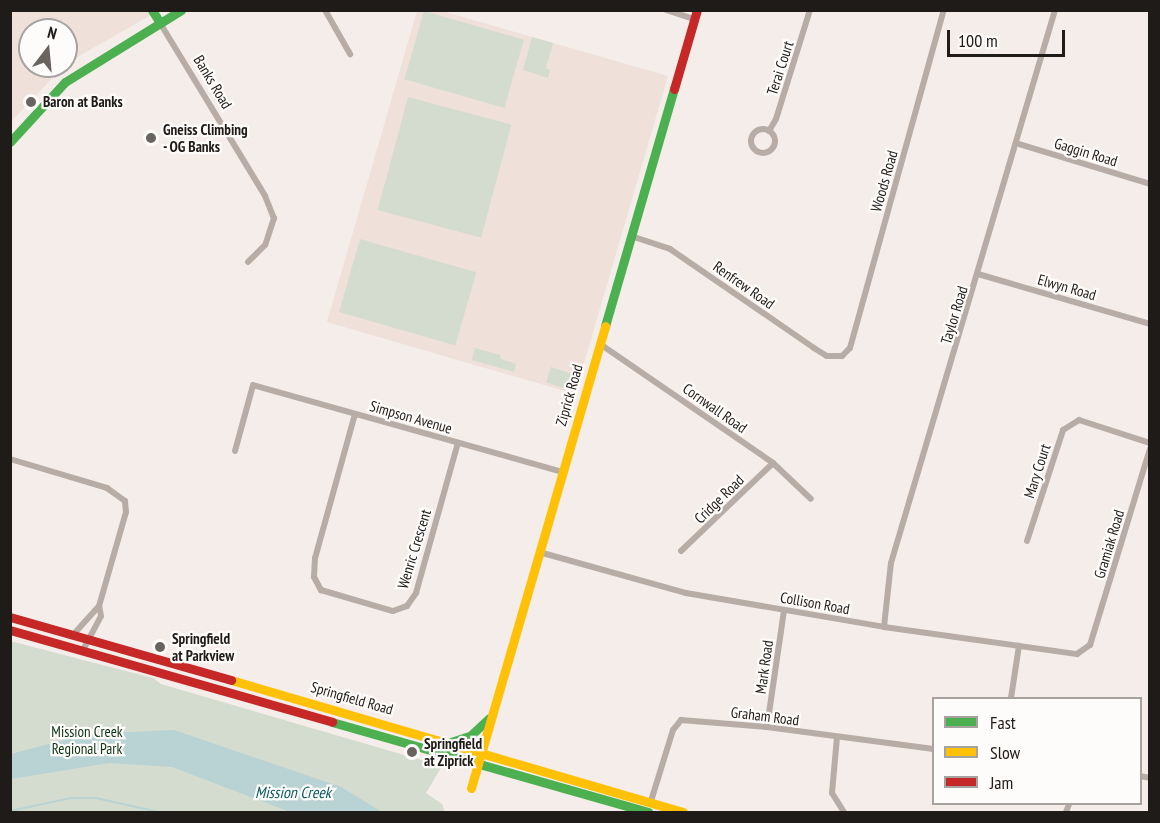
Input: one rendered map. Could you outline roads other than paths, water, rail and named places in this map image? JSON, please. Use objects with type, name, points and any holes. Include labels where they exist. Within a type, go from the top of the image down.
[{"type":"main road","name":"Banks Road","points":[[152,10],[160,23]]},
{"type":"main road","points":[[10,141],[65,82],[93,62],[181,10]]},
{"type":"main road","name":"Ziprick Road","points":[[471,788],[480,750],[696,15]]},
{"type":"main road","name":"Springfield Road","points":[[10,617],[480,750],[651,801],[683,813]]},
{"type":"main road","name":"Springfield Road","points":[[10,630],[646,812]]},
{"type":"main road","points":[[449,742],[470,736],[491,716]]},
{"type":"street","points":[[326,10],[350,54]]},
{"type":"street","points":[[666,10],[696,15]]},
{"type":"street","name":"Terai Court","points":[[769,131],[776,119],[810,10]]},
{"type":"street","name":"Woods Road","points":[[842,356],[850,348],[944,10]]},
{"type":"street","name":"Taylor Road","points":[[884,627],[891,563],[1055,10]]},
{"type":"street","name":"Banks Road","points":[[160,23],[265,196],[274,219],[265,245],[248,262]]},
{"type":"street","points":[[757,130],[769,131],[774,137],[772,149],[765,153],[758,152],[751,143],[752,136],[757,130]]},
{"type":"street","name":"Gaggin Road","points":[[1016,143],[1149,184]]},
{"type":"street","name":"Renfrew Road","points":[[631,236],[670,249],[814,348],[827,356],[842,356]]},
{"type":"street","name":"Elwyn Road","points":[[978,274],[1149,324]]},
{"type":"street","name":"Cornwall Road","points":[[600,344],[773,463],[811,499]]},
{"type":"street","name":"Simpson Avenue","points":[[235,451],[253,384],[562,472]]},
{"type":"street","name":"Wenric Crescent","points":[[355,414],[315,558],[314,577],[321,590],[382,608],[393,611],[407,606],[416,593],[458,443]]},
{"type":"street","name":"Mary Court","points":[[1027,541],[1063,430],[1079,420],[1149,443]]},
{"type":"street","name":"Gramiak Road","points":[[1090,645],[1149,449]]},
{"type":"street","points":[[10,459],[107,488],[125,501],[126,512],[99,606],[74,634]]},
{"type":"street","name":"Cridge Road","points":[[681,551],[773,463]]},
{"type":"street","name":"Collison Road","points":[[539,552],[686,593],[884,627],[1077,654],[1090,645]]},
{"type":"street","points":[[83,650],[101,616],[99,606]]},
{"type":"street","name":"Mark Road","points":[[767,727],[784,610]]},
{"type":"street","points":[[1011,697],[1019,646]]},
{"type":"street","name":"Graham Road","points":[[651,801],[673,730],[681,720],[767,727],[932,749]]},
{"type":"street","points":[[837,737],[832,793],[844,813]]},
{"type":"water","name":"Mission Creek","points":[[174,730],[341,787],[382,812],[290,812],[172,767],[109,763],[11,779],[11,754],[87,734]]},
{"type":"waterway","points":[[10,811],[71,798],[96,798],[158,812]]},
{"type":"place","name":"Baron at Banks","points":[[31,102]]},
{"type":"place","name":"Gneiss Climbing - OG Banks","points":[[151,138]]},
{"type":"place","name":"Springfield at Parkview","points":[[160,647]]},
{"type":"place","name":"Springfield at Ziprick","points":[[412,752]]},
{"type":"park label","name":"Mission Creek Regional Park","points":[[87,740]]}]
